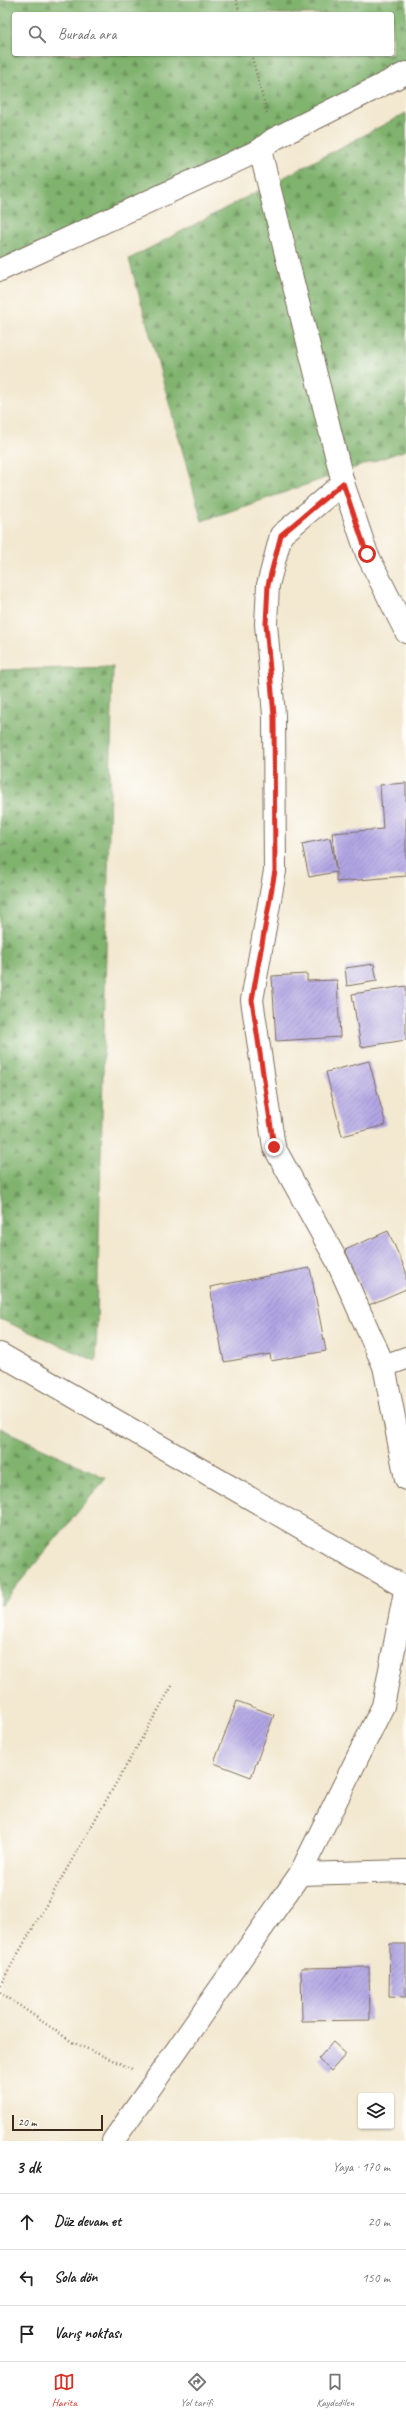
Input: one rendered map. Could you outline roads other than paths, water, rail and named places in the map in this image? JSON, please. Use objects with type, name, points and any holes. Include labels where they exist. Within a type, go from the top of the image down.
[{"type":"street","points":[[0,270],[267,145],[406,73]]},
{"type":"street","points":[[267,145],[343,483],[367,554],[406,632]]},
{"type":"street","points":[[343,483],[281,535],[268,585],[266,624],[274,716],[275,871],[252,1000],[274,1147],[337,1261],[384,1366],[406,1479]]},
{"type":"street","points":[[0,1354],[406,1587],[383,1706],[300,1874],[113,2141]]},
{"type":"street","points":[[384,1366],[406,1358]]},
{"type":"street","points":[[300,1874],[404,1869]]}]
